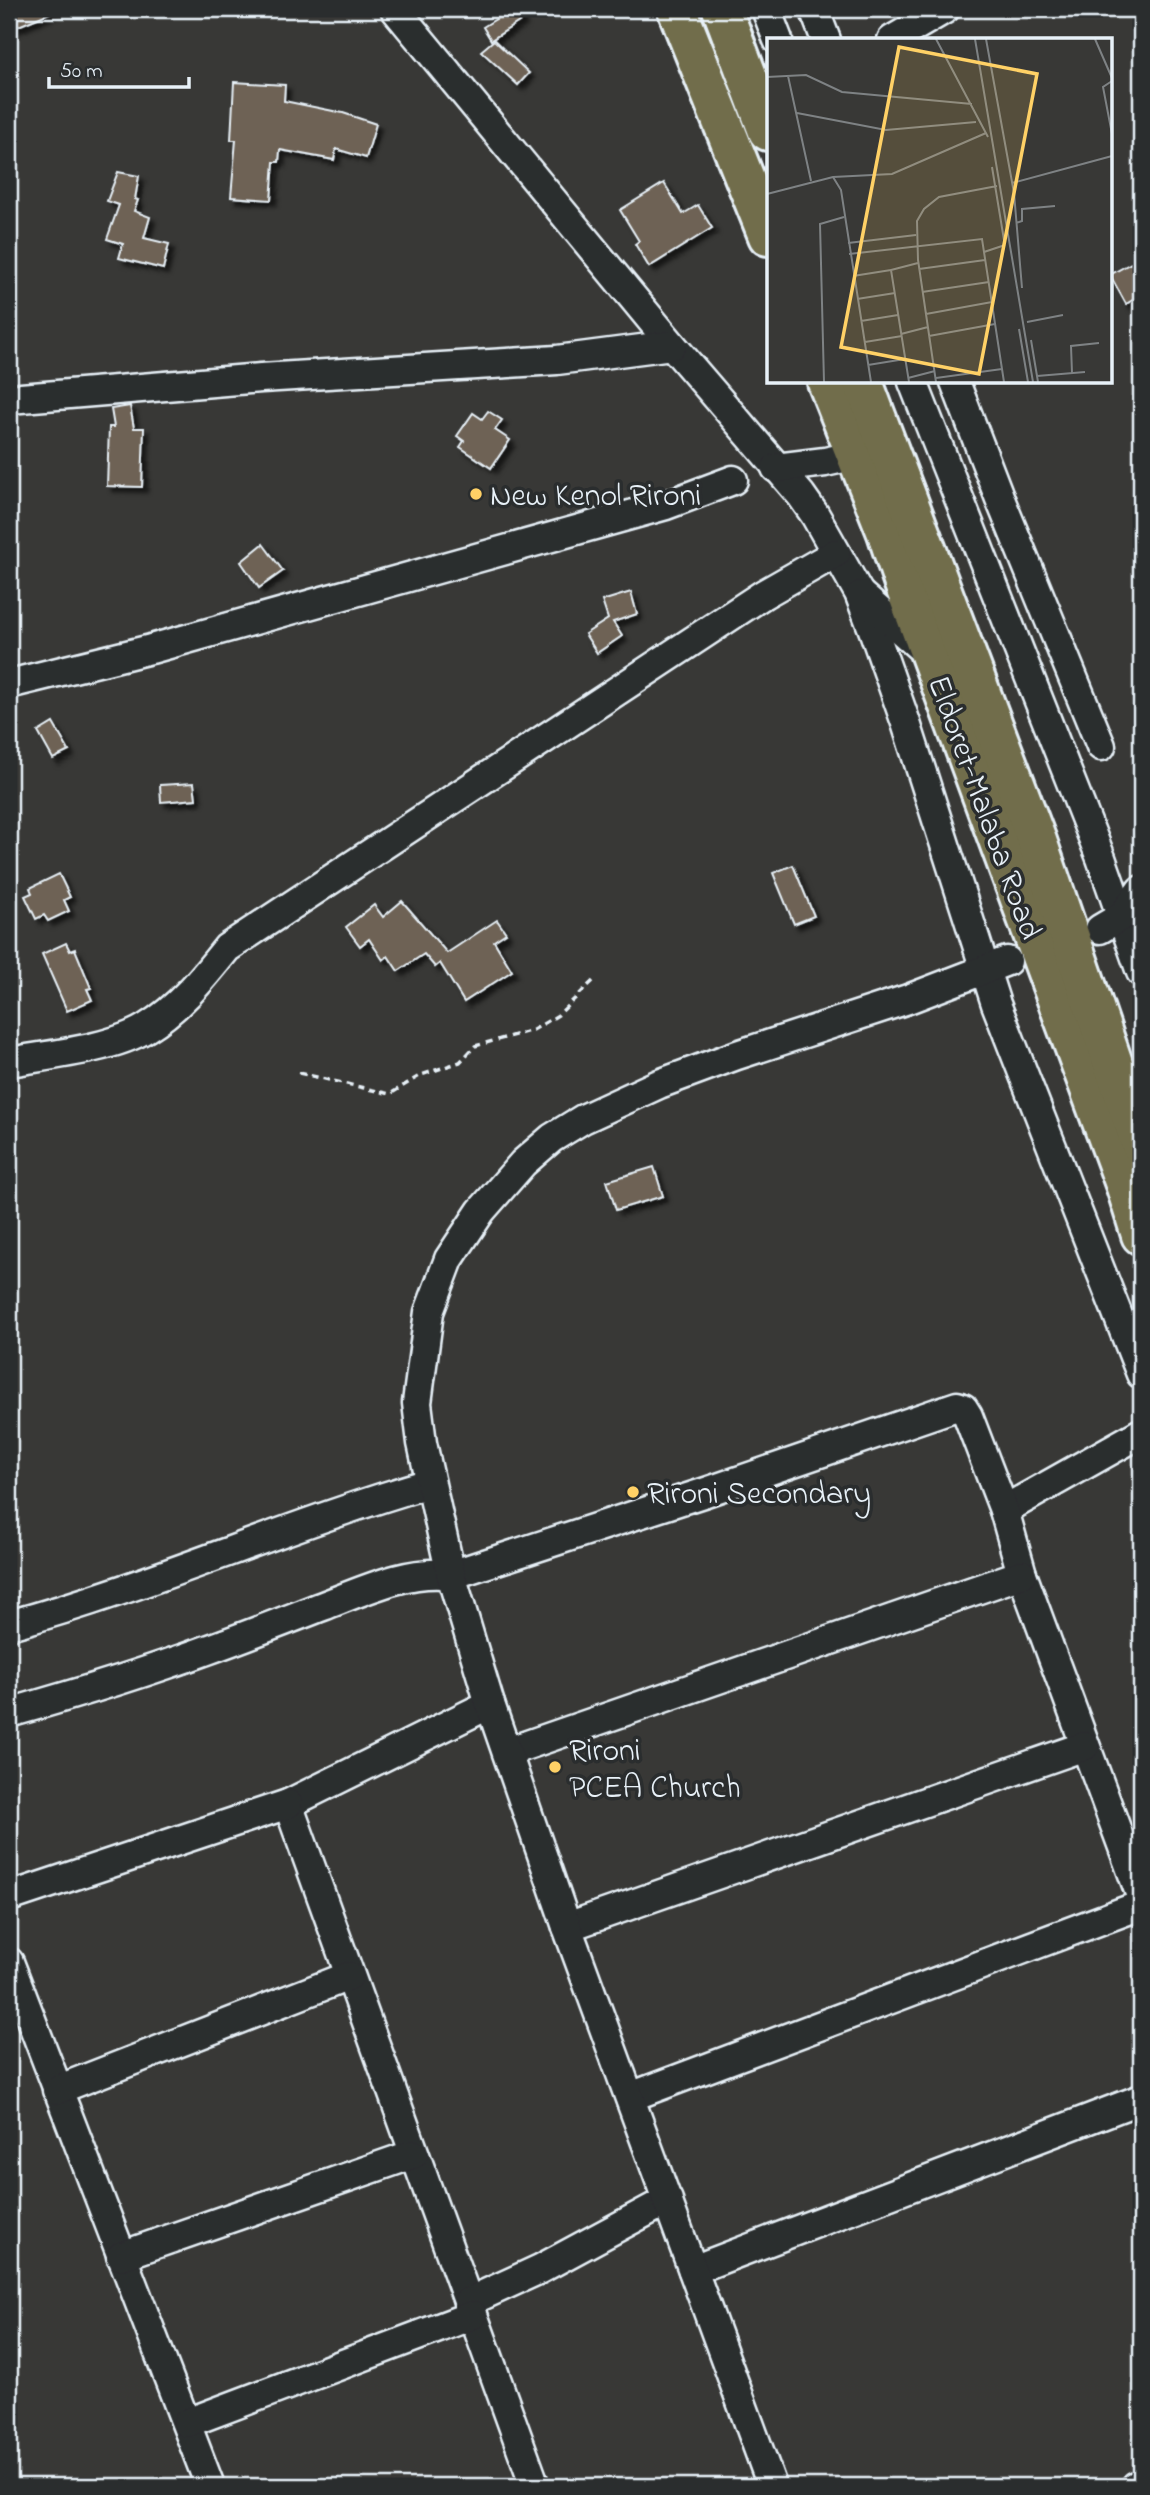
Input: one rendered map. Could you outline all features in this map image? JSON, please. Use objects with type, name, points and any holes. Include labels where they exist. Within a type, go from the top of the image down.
[{"type":"highway","points":[[677,9],[767,234]]},
{"type":"highway","points":[[722,9],[767,128]]},
{"type":"highway","name":"Eldoret-Malaba Road","points":[[827,383],[887,533],[1126,1187],[1141,1235]]},
{"type":"highway","name":"Eldoret-Malaba Road","points":[[863,383],[1037,841],[1141,1145]]},
{"type":"street","points":[[395,9],[672,345],[808,505],[859,593],[996,966],[1141,1374]]},
{"type":"street","points":[[765,9],[777,38]]},
{"type":"street","points":[[814,9],[825,38]]},
{"type":"street","points":[[895,38],[945,9]]},
{"type":"street","points":[[9,399],[261,378],[557,360],[672,345]]},
{"type":"street","points":[[913,383],[1101,858],[1111,922],[1141,972]]},
{"type":"street","points":[[955,383],[1002,505],[1101,746]]},
{"type":"street","points":[[776,468],[857,455]]},
{"type":"street","points":[[9,684],[151,649],[666,505],[733,480]]},
{"type":"street","points":[[9,1062],[109,1043],[144,1030],[176,1006],[227,948],[764,594],[836,553]]},
{"type":"street","points":[[859,593],[930,656]]},
{"type":"street","points":[[1111,922],[1141,890]]},
{"type":"street","points":[[772,2486],[567,1927],[490,1704],[451,1575],[422,1443],[417,1403],[429,1312],[449,1259],[481,1211],[523,1163],[552,1138],[583,1119],[659,1084],[737,1055],[908,999],[996,966]]},
{"type":"street","points":[[9,1713],[207,1650],[369,1588],[416,1575],[451,1575],[957,1406],[963,1408],[968,1416],[1004,1510],[1023,1574],[1141,1896]]},
{"type":"street","points":[[1004,1510],[1141,1433]]},
{"type":"street","points":[[9,1625],[77,1606],[320,1519],[430,1483]]},
{"type":"street","points":[[507,1752],[1023,1574]]},
{"type":"street","points":[[9,1897],[288,1804],[490,1704]]},
{"type":"street","points":[[567,1927],[1085,1746]]},
{"type":"street","points":[[288,1804],[535,2486]]},
{"type":"street","points":[[630,2097],[1141,1905]]},
{"type":"street","points":[[9,1962],[210,2486]]},
{"type":"street","points":[[57,2090],[349,1976]]},
{"type":"street","points":[[693,2270],[1141,2099]]},
{"type":"street","points":[[121,2256],[414,2154]]},
{"type":"street","points":[[187,2423],[471,2308],[668,2200]]},
{"type":"path","points":[[299,1073],[390,1094],[421,1075],[460,1062],[475,1046],[533,1030],[558,1015],[594,980]]},
{"type":"building","points":[[9,9],[59,9],[9,30]]},
{"type":"building","points":[[515,9],[522,20],[491,40],[483,27]]},
{"type":"building","points":[[494,40],[529,73],[518,85],[481,51]]},
{"type":"building","points":[[234,82],[285,85],[284,101],[343,113],[376,124],[366,158],[336,149],[334,160],[280,150],[279,162],[274,162],[271,200],[231,197],[236,140],[231,140]]},
{"type":"building","points":[[118,172],[139,176],[135,199],[138,200],[134,211],[150,217],[144,238],[169,244],[163,269],[119,258],[123,244],[107,239],[119,205],[107,201]]},
{"type":"building","points":[[664,183],[683,214],[698,205],[712,228],[649,267],[635,244],[639,241],[620,210]]},
{"type":"building","points":[[1131,263],[1141,280],[1141,295],[1126,304],[1112,274]]},
{"type":"building","points":[[130,406],[134,428],[144,428],[142,487],[107,486],[109,427],[114,427],[111,409]]},
{"type":"building","points":[[488,411],[502,420],[495,430],[510,440],[491,468],[460,447],[464,441],[457,436],[473,413],[482,419]]},
{"type":"building","points":[[263,544],[283,571],[259,588],[241,562]]},
{"type":"building","points":[[631,592],[637,614],[613,622],[622,636],[597,653],[585,634],[608,619],[602,601]]},
{"type":"building","points":[[53,723],[69,751],[53,759],[38,732]]},
{"type":"building","points":[[194,783],[196,799],[161,802],[160,785]]},
{"type":"building","points":[[793,865],[814,916],[794,924],[773,873]]},
{"type":"building","points":[[59,874],[70,897],[64,900],[69,911],[48,921],[44,915],[36,919],[25,896],[32,893],[30,888]]},
{"type":"building","points":[[402,901],[447,953],[497,920],[506,933],[494,941],[512,971],[464,1002],[440,963],[435,967],[424,954],[398,971],[388,956],[383,960],[369,939],[360,946],[346,927],[374,905],[383,917]]},
{"type":"building","points":[[66,943],[70,951],[75,949],[91,988],[87,989],[92,1000],[67,1011],[42,954]]},
{"type":"building","points":[[654,1167],[663,1196],[616,1210],[607,1181]]},
{"type":"place","name":"New Kenol Rironi","points":[[476,494]]},
{"type":"place","name":"Rironi Secondary","points":[[633,1492]]},
{"type":"place","name":"Rironi PCEA Church","points":[[555,1767]]}]
